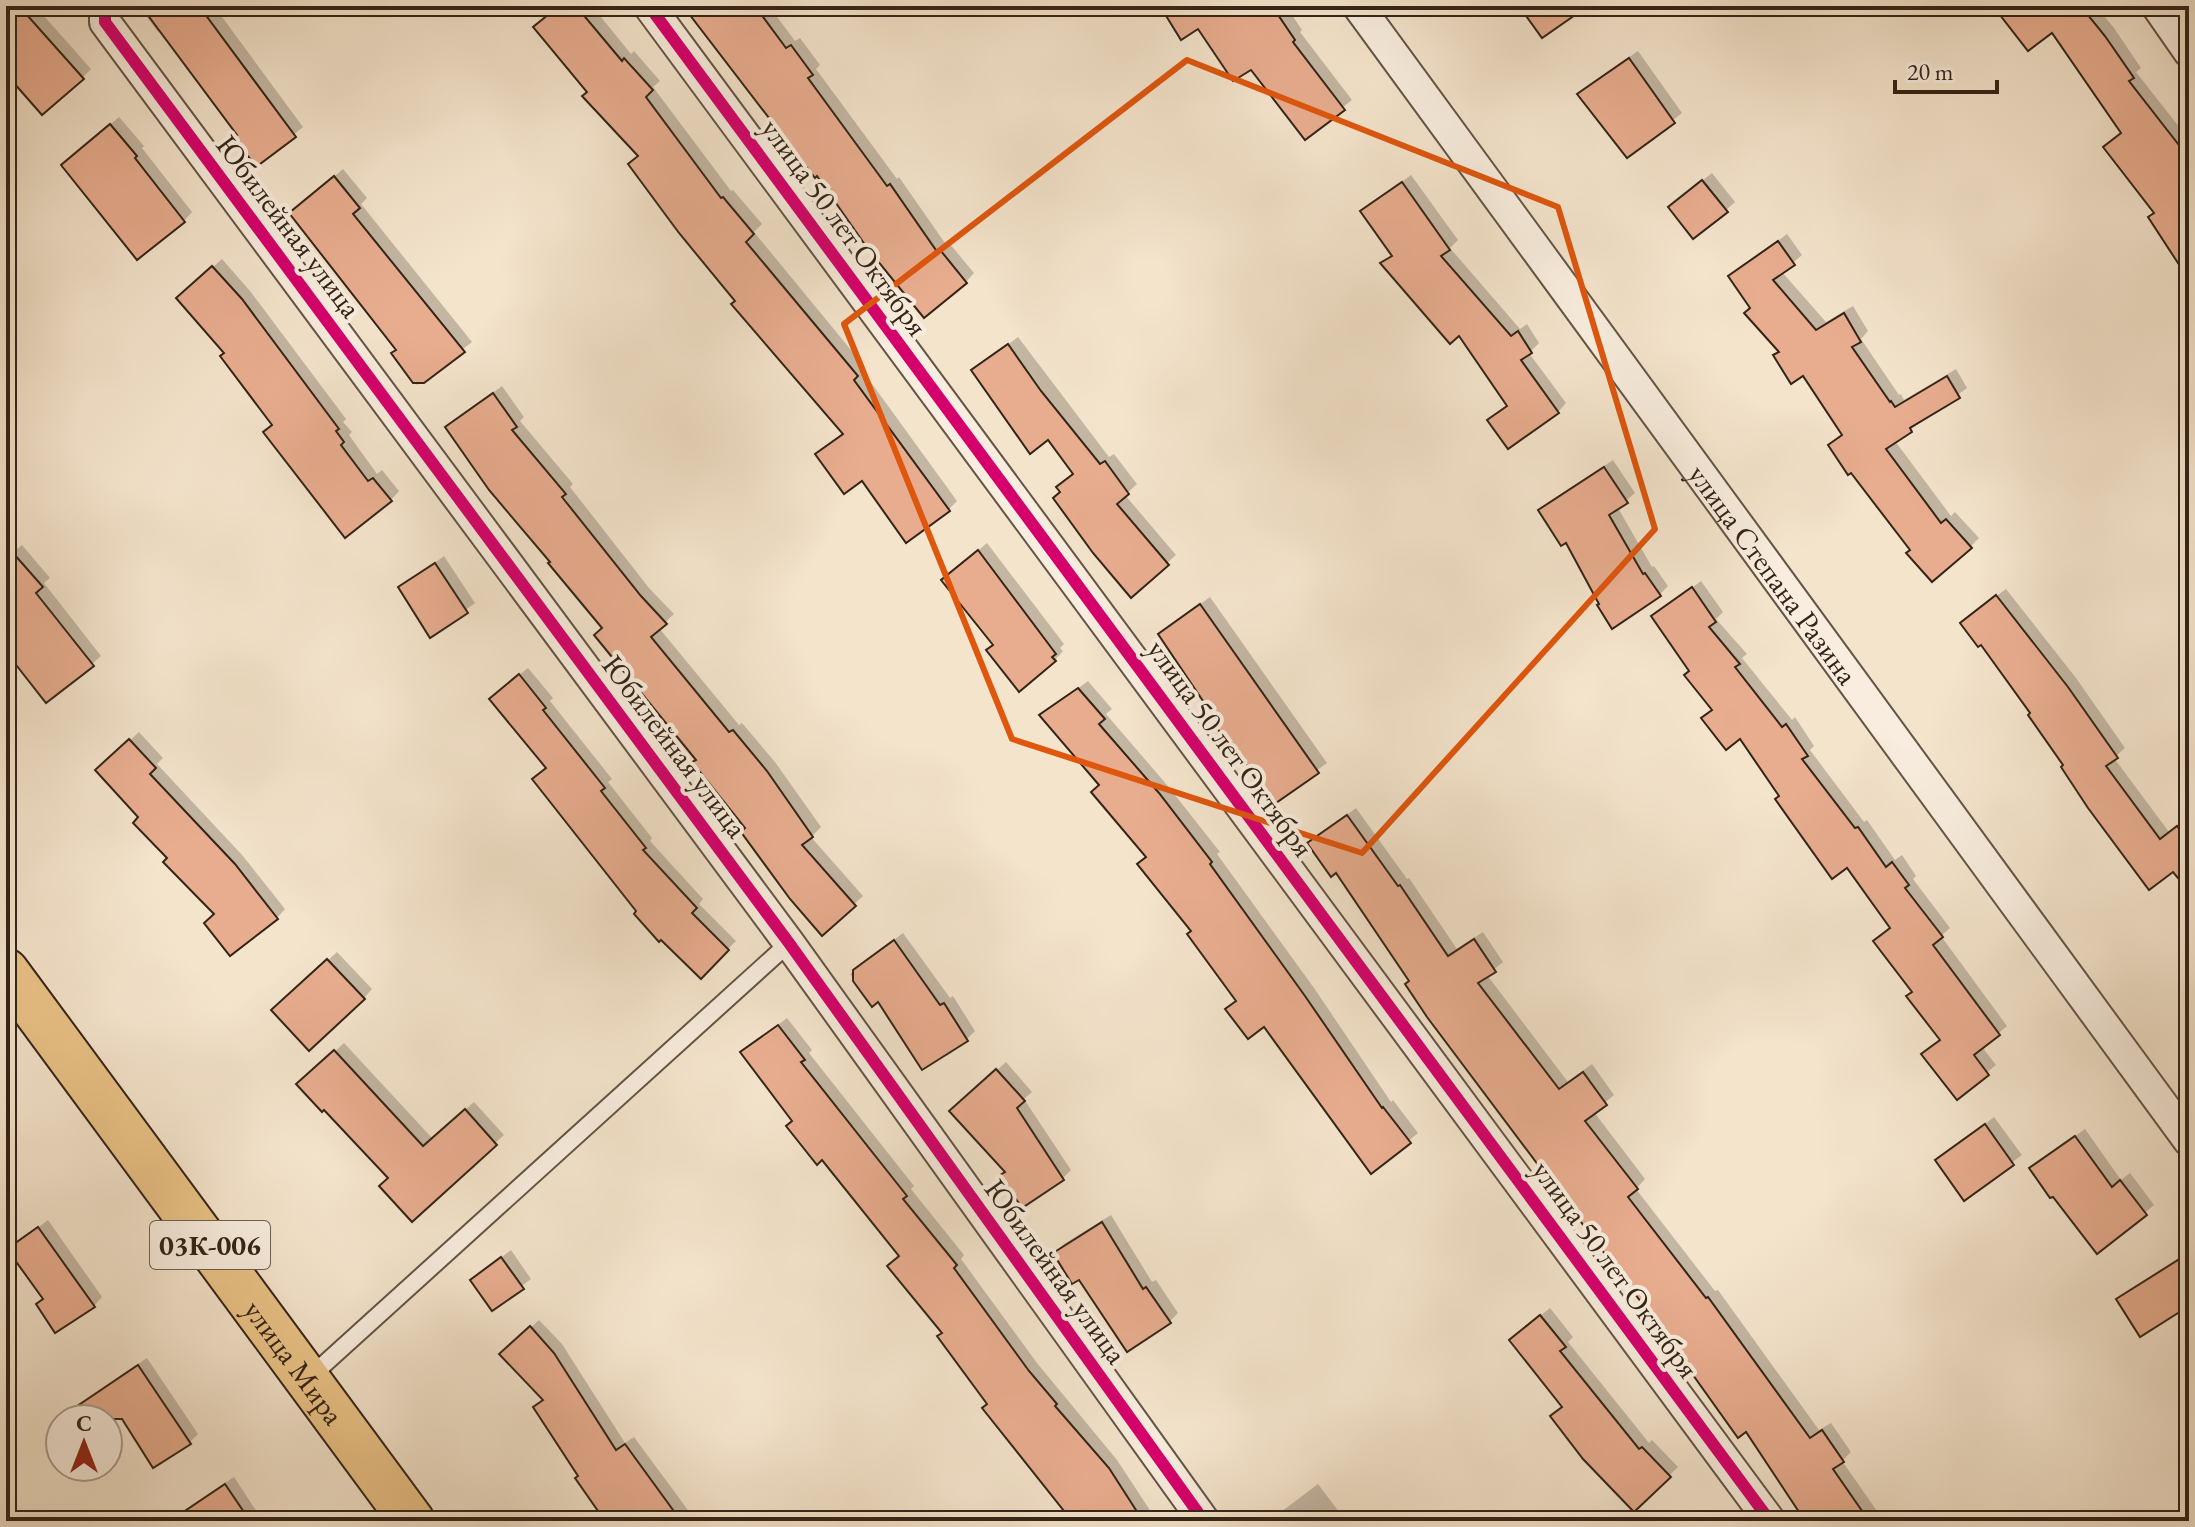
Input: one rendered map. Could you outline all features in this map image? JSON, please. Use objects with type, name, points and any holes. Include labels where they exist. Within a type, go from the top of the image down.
[{"type":"main road","name":"улица Мира","points":[[6,971],[412,1521]]},
{"type":"street","name":"Юбилейная улица","points":[[105,6],[105,22],[789,943],[1204,1521]]},
{"type":"street","name":"улица 50 лет Октября","points":[[649,6],[1770,1521]]},
{"type":"street","name":"улица Степана Разина","points":[[1358,6],[2189,1141]]},
{"type":"street","points":[[2157,6],[2189,52]]},
{"type":"lane","points":[[309,1378],[789,943]]},
{"type":"highlighted area","points":[[1187,60],[1558,207],[1655,529],[1362,853],[1012,739],[844,324]]},
{"type":"building","points":[[6,6],[19,6],[84,79],[42,115],[6,74]]},
{"type":"building","points":[[141,6],[199,6],[296,137],[256,167],[234,137],[237,135]]},
{"type":"building","points":[[559,6],[576,6],[622,61],[624,58],[653,90],[646,97],[721,198],[754,234],[746,242],[858,376],[854,380],[950,511],[906,543],[862,481],[844,494],[815,454],[843,434],[731,304],[735,301],[628,164],[638,156],[582,96],[587,92],[533,27]]},
{"type":"building","points":[[683,6],[755,6],[786,48],[791,45],[813,75],[808,78],[887,186],[890,184],[938,253],[941,251],[967,283],[924,318]]},
{"type":"building","points":[[1160,6],[1272,6],[1295,40],[1293,42],[1345,110],[1305,140],[1251,70],[1233,81],[1198,29],[1181,40]]},
{"type":"building","points":[[1519,6],[1588,6],[1542,38]]},
{"type":"building","points":[[1993,6],[2087,6],[2083,9],[2134,78],[2129,81],[2189,158],[2189,280],[2148,217],[2154,213],[2103,147],[2121,133],[2052,33],[2028,51]]},
{"type":"building","points":[[1629,58],[1675,123],[1627,158],[1577,94]]},
{"type":"building","points":[[110,124],[185,222],[137,260],[61,165]]},
{"type":"building","points":[[334,176],[360,208],[353,214],[465,352],[424,383],[413,383],[391,353],[396,350],[289,213]]},
{"type":"building","points":[[1702,180],[1728,212],[1693,239],[1668,207]]},
{"type":"building","points":[[1402,182],[1450,250],[1441,256],[1511,336],[1518,331],[1532,353],[1521,360],[1559,413],[1508,449],[1487,420],[1507,406],[1459,336],[1450,344],[1380,263],[1392,256],[1360,211]]},
{"type":"building","points":[[1778,241],[1795,265],[1773,280],[1816,330],[1844,313],[1861,342],[1852,347],[1895,407],[1947,376],[1960,398],[1910,428],[1912,432],[1886,449],[1941,523],[1946,519],[1972,548],[1932,582],[1906,553],[1910,550],[1851,473],[1848,475],[1828,445],[1842,435],[1803,376],[1791,384],[1773,355],[1779,352],[1744,313],[1750,308],[1728,276]]},
{"type":"building","points":[[212,266],[242,299],[339,429],[336,431],[344,442],[341,445],[368,481],[373,478],[392,501],[345,538],[263,432],[272,425],[220,356],[224,353],[176,298]]},
{"type":"building","points":[[1008,344],[1041,391],[1100,464],[1105,461],[1129,494],[1117,504],[1169,565],[1131,598],[1053,498],[1060,492],[1056,487],[1073,474],[1048,440],[1030,454],[971,370]]},
{"type":"building","points":[[493,393],[517,427],[512,430],[566,494],[562,497],[667,624],[651,637],[729,732],[733,730],[767,771],[813,837],[802,845],[856,906],[822,936],[790,899],[741,832],[745,828],[692,762],[696,760],[594,635],[602,628],[489,490],[445,427]]},
{"type":"building","points":[[1604,467],[1628,503],[1609,515],[1643,574],[1661,596],[1612,629],[1566,543],[1561,546],[1538,510]]},
{"type":"building","points":[[6,545],[43,587],[36,593],[94,666],[46,703],[6,652]]},
{"type":"building","points":[[978,550],[1056,654],[1052,657],[1056,661],[1019,692],[986,650],[993,645],[941,580]]},
{"type":"building","points":[[435,563],[468,613],[430,638],[398,587]]},
{"type":"building","points":[[1692,587],[1716,622],[1709,627],[1740,664],[1735,667],[1782,727],[1786,724],[1808,756],[1802,759],[1855,828],[1858,827],[1886,867],[1892,862],[1909,885],[1905,888],[1943,937],[1933,945],[2000,1035],[1974,1055],[1989,1075],[1957,1100],[1921,1054],[1940,1040],[1906,996],[1912,992],[1873,941],[1890,928],[1847,868],[1832,879],[1775,799],[1779,796],[1740,739],[1726,750],[1701,718],[1712,710],[1684,675],[1689,671],[1651,616]]},
{"type":"building","points":[[1996,595],[2068,687],[2118,758],[2106,766],[2160,839],[2177,826],[2189,842],[2189,891],[2173,872],[2149,890],[2088,808],[2028,715],[2030,713],[1981,645],[1978,647],[1960,623]]},
{"type":"building","points":[[1200,604],[1319,773],[1273,805],[1227,736],[1224,738],[1202,706],[1205,704],[1158,634]]},
{"type":"building","points":[[519,674],[546,708],[543,710],[605,788],[601,791],[646,848],[643,850],[697,908],[692,913],[729,950],[701,979],[661,940],[659,942],[634,914],[636,911],[532,779],[546,768],[489,699]]},
{"type":"building","points":[[1078,688],[1105,719],[1099,724],[1159,793],[1212,862],[1210,864],[1382,1108],[1411,1143],[1371,1174],[1264,1027],[1248,1039],[1225,1009],[1236,1001],[1187,934],[1191,931],[1137,864],[1146,857],[1091,792],[1099,785],[1039,715]]},
{"type":"building","points":[[129,739],[156,768],[150,774],[235,864],[278,919],[230,956],[204,923],[214,914],[163,862],[167,858],[133,823],[138,817],[95,770]]},
{"type":"building","points":[[1347,815],[1448,956],[1474,939],[1496,972],[1478,983],[1559,1089],[1583,1072],[1607,1105],[1585,1121],[1638,1189],[1628,1197],[1708,1297],[1810,1438],[1822,1430],[1844,1462],[1833,1469],[1869,1521],[1805,1521],[1746,1432],[1738,1438],[1688,1368],[1685,1370],[1658,1333],[1662,1330],[1427,1017],[1405,984],[1409,981],[1336,873],[1331,877],[1307,843]]},
{"type":"building","points":[[894,940],[940,1005],[944,1003],[968,1041],[922,1070],[878,1002],[872,1007],[853,981],[853,970]]},
{"type":"building","points":[[327,959],[365,999],[309,1051],[271,1010]]},
{"type":"building","points":[[778,1025],[805,1060],[801,1062],[907,1196],[903,1199],[957,1265],[954,1268],[1057,1404],[1055,1406],[1109,1468],[1143,1521],[1072,1521],[982,1408],[987,1404],[937,1336],[942,1333],[887,1266],[899,1256],[822,1160],[817,1165],[786,1126],[792,1121],[740,1052]]},
{"type":"building","points":[[334,1050],[423,1146],[465,1109],[497,1145],[412,1222],[379,1186],[388,1178],[296,1084]]},
{"type":"building","points":[[996,1069],[1025,1101],[1017,1108],[1064,1180],[1022,1208],[1000,1175],[1005,1172],[949,1111]]},
{"type":"building","points":[[1985,1124],[2014,1165],[1964,1201],[1935,1160]]},
{"type":"building","points":[[2075,1136],[2112,1187],[2120,1180],[2147,1215],[2097,1254],[2029,1168]]},
{"type":"building","points":[[1102,1222],[1143,1289],[1146,1287],[1171,1323],[1127,1352],[1079,1280],[1072,1284],[1053,1253]]},
{"type":"building","points":[[38,1227],[95,1307],[55,1333],[36,1304],[43,1299],[7,1249]]},
{"type":"building","points":[[501,1257],[524,1289],[492,1311],[470,1280]]},
{"type":"building","points":[[2178,1260],[2189,1278],[2189,1306],[2140,1337],[2116,1299]]},
{"type":"building","points":[[1540,1315],[1566,1347],[1560,1351],[1639,1449],[1642,1447],[1671,1477],[1634,1512],[1583,1459],[1550,1416],[1562,1407],[1509,1340]]},
{"type":"building","points":[[530,1326],[554,1353],[616,1450],[625,1444],[681,1521],[605,1521],[575,1478],[578,1476],[533,1407],[543,1400],[499,1354]]},
{"type":"building","points":[[138,1365],[191,1444],[153,1468],[124,1422],[124,1403],[82,1403]]},
{"type":"building","points":[[225,1484],[250,1521],[170,1521]]},
{"type":"cycle path","points":[[105,6],[105,22],[789,943],[1204,1521]]},
{"type":"cycle path","points":[[649,6],[1770,1521]]}]
